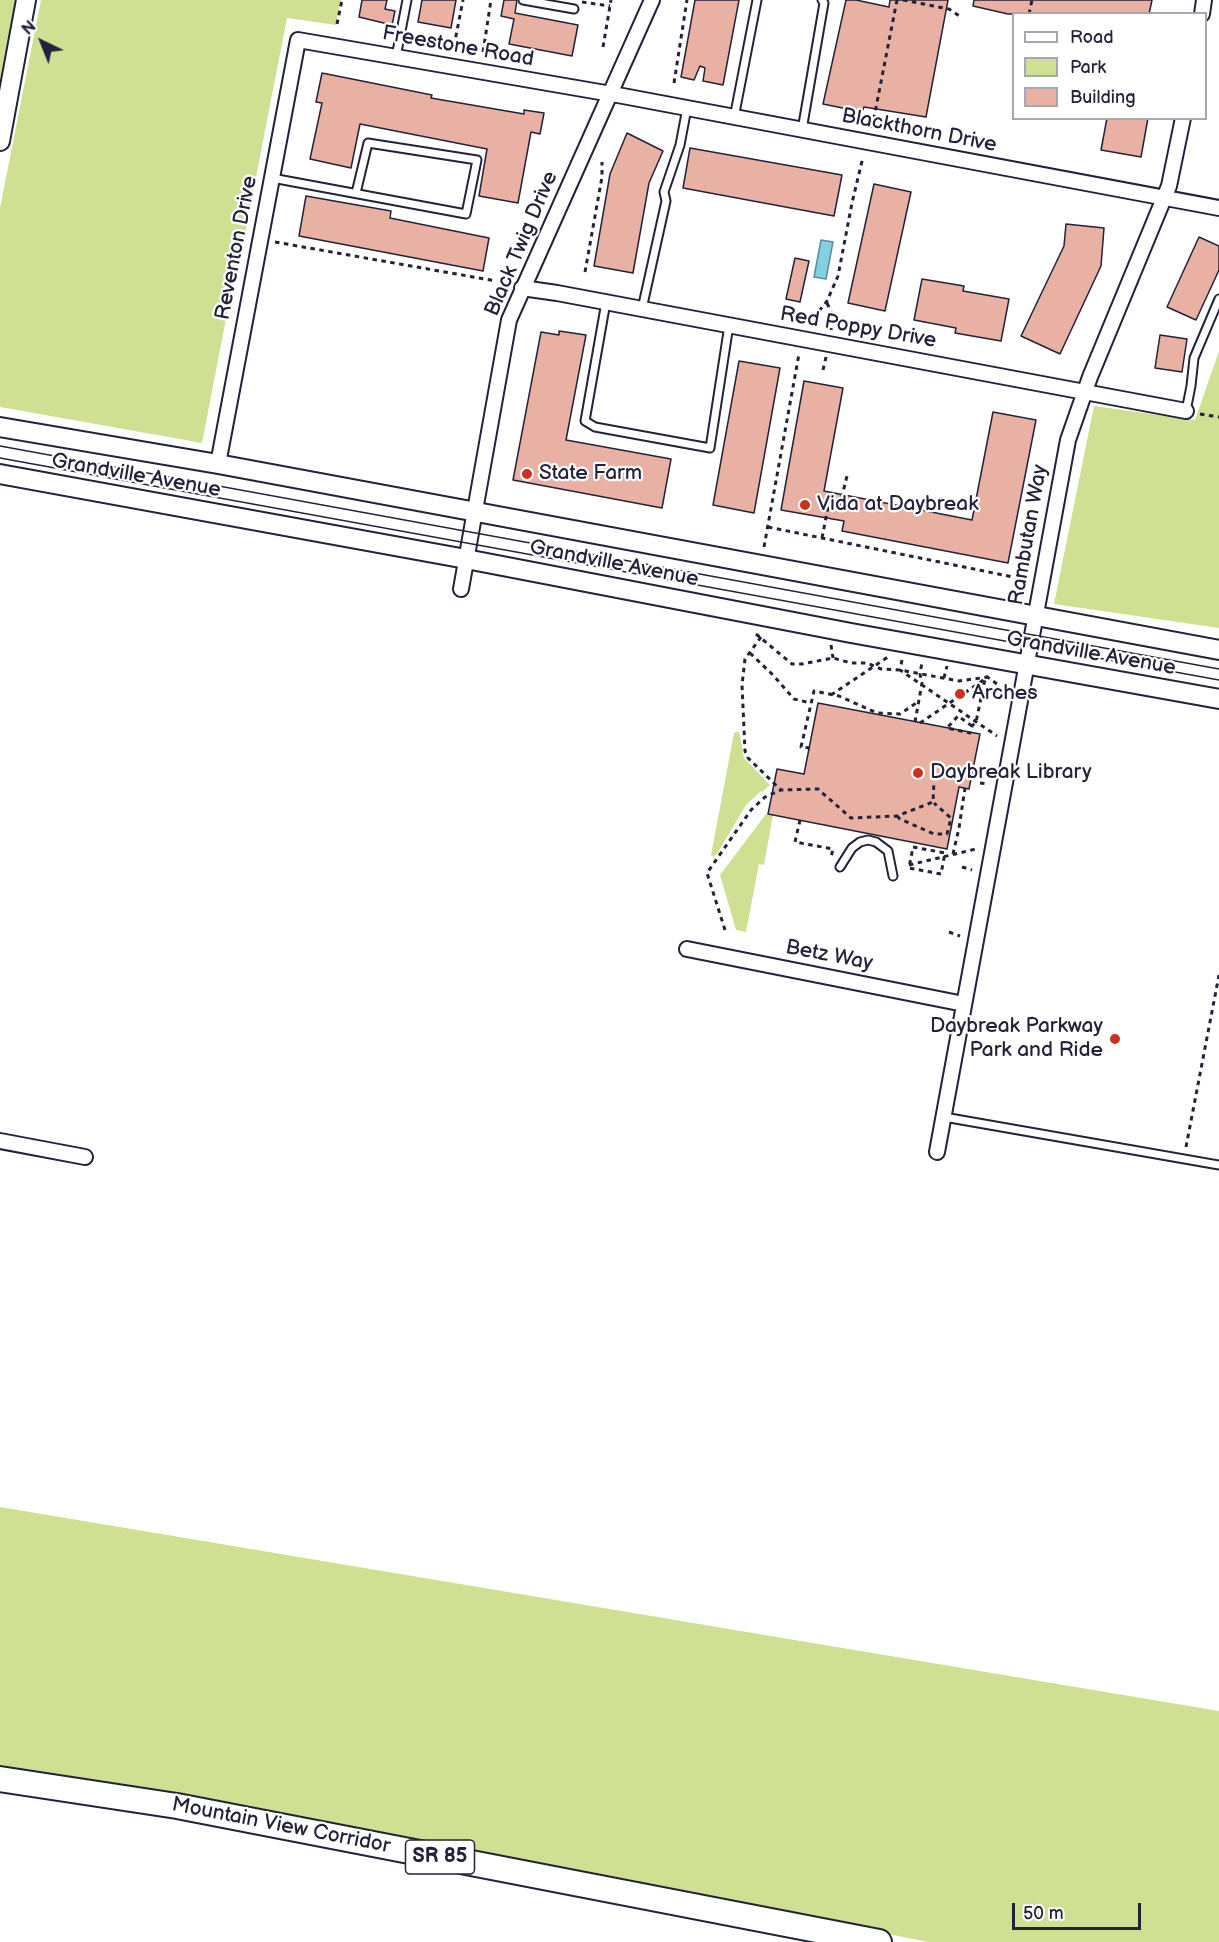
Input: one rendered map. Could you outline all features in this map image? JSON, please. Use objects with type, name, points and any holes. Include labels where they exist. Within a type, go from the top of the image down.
[{"type":"highway","name":"Mountain View Corridor","points":[[0,1779],[177,1806],[879,1942]]},
{"type":"street","points":[[0,141],[26,0]]},
{"type":"street","name":"Black Twig Drive","points":[[461,589],[509,320],[652,0]]},
{"type":"street","name":"Freestone Road","points":[[298,40],[610,95]]},
{"type":"street","name":"Reventon Drive","points":[[218,464],[298,40]]},
{"type":"street","name":"Blackthorn Drive","points":[[610,95],[1219,208]]},
{"type":"street","name":"Rambutan Way","points":[[937,1152],[1068,440],[1085,392],[1164,198],[1173,170],[1183,120]]},
{"type":"street","name":"Red Poppy Drive","points":[[522,288],[557,292],[1186,411]]},
{"type":"street","name":"Grandville Avenue","points":[[0,427],[218,464],[1219,650]]},
{"type":"street","name":"Grandville Avenue","points":[[0,474],[1219,699]]},
{"type":"street","name":"Betz Way","points":[[687,949],[964,1004]]},
{"type":"street","points":[[0,1141],[85,1157]]},
{"type":"lane","points":[[396,57],[407,0]]},
{"type":"lane","points":[[523,0],[545,2],[574,9]]},
{"type":"lane","points":[[734,118],[757,0]]},
{"type":"lane","points":[[802,130],[824,3],[822,0]]},
{"type":"lane","points":[[642,309],[666,201],[664,192],[680,145],[687,108]]},
{"type":"lane","points":[[272,178],[356,194],[466,214],[477,160],[368,143],[356,194]]},
{"type":"lane","points":[[1186,411],[1194,358],[1219,299]]},
{"type":"lane","points":[[606,302],[585,421],[595,427],[710,448],[729,325]]},
{"type":"lane","points":[[840,867],[852,848],[868,840],[876,842],[888,851],[893,876]]},
{"type":"lane","points":[[943,1117],[1219,1165]]},
{"type":"path","points":[[337,24],[342,0]]},
{"type":"path","points":[[454,46],[463,0]]},
{"type":"path","points":[[483,51],[491,0]]},
{"type":"path","points":[[603,47],[611,0]]},
{"type":"path","points":[[674,83],[687,0]]},
{"type":"path","points":[[804,330],[826,302],[838,276],[852,202],[875,118],[897,0]]},
{"type":"path","points":[[903,0],[949,9],[961,17]]},
{"type":"path","points":[[574,9],[579,1],[610,6]]},
{"type":"path","points":[[585,272],[602,177],[602,162]]},
{"type":"path","points":[[270,241],[496,282]]},
{"type":"path","points":[[826,302],[834,318]]},
{"type":"path","points":[[764,547],[800,351]]},
{"type":"path","points":[[822,538],[829,502],[840,504],[847,477]]},
{"type":"path","points":[[768,527],[1018,578]]},
{"type":"path","points":[[752,631],[792,664],[833,658],[851,663],[864,663],[880,669],[900,670],[959,681],[986,678]]},
{"type":"path","points":[[764,633],[745,659],[742,685],[745,751],[748,758],[781,790]]},
{"type":"path","points":[[831,644],[833,658]]},
{"type":"path","points":[[750,653],[794,699],[811,703]]},
{"type":"path","points":[[831,695],[892,655]]},
{"type":"path","points":[[900,670],[902,656]]},
{"type":"path","points":[[864,663],[865,657]]},
{"type":"path","points":[[915,722],[922,683],[920,674],[923,660]]},
{"type":"path","points":[[944,678],[947,664]]},
{"type":"path","points":[[900,670],[997,736]]},
{"type":"path","points":[[920,723],[993,673]]},
{"type":"path","points":[[972,726],[958,716],[947,728],[970,732],[976,722],[986,678]]},
{"type":"path","points":[[810,748],[801,747],[814,691],[839,696],[877,713],[900,714],[918,700]]},
{"type":"path","points":[[933,802],[934,781]]},
{"type":"path","points":[[980,783],[989,784]]},
{"type":"path","points":[[952,855],[965,788]]},
{"type":"path","points":[[725,930],[707,873],[751,810],[765,797],[781,790],[818,789],[851,818],[897,816],[933,802]]},
{"type":"path","points":[[897,816],[934,834],[947,834],[951,818],[933,802]]},
{"type":"path","points":[[800,820],[795,842],[833,849],[830,865]]},
{"type":"path","points":[[913,847],[945,853],[941,874],[909,868],[909,865],[913,847]]},
{"type":"path","points":[[909,865],[976,849]]},
{"type":"path","points":[[962,867],[972,870]]},
{"type":"path","points":[[949,932],[960,936]]},
{"type":"path","points":[[1186,1149],[1219,975]]},
{"type":"green space","points":[[0,0],[17,0],[0,91]]},
{"type":"green space","points":[[41,0],[341,0],[336,25],[287,18],[202,443],[0,407],[0,208]]},
{"type":"green space","points":[[1219,351],[1219,628],[1054,604],[1094,406],[1195,420]]},
{"type":"green space","points":[[738,731],[744,758],[770,785],[746,805],[713,857],[711,855],[734,733]]},
{"type":"green space","points":[[766,814],[773,815],[764,865],[759,864],[746,932],[736,930],[720,875]]},
{"type":"green space","points":[[0,1507],[1219,1711],[1219,1942],[928,1942],[431,1843],[0,1765]]},
{"type":"water","points":[[821,240],[833,242],[826,279],[814,277]]},
{"type":"building","points":[[362,0],[387,0],[385,9],[395,11],[392,25],[359,17]]},
{"type":"building","points":[[422,0],[456,0],[451,28],[418,22]]},
{"type":"building","points":[[504,0],[517,0],[515,13],[578,25],[572,56],[509,44],[514,19],[501,16]]},
{"type":"building","points":[[695,0],[739,0],[723,85],[703,81],[705,68],[700,66],[694,80],[681,77]]},
{"type":"building","points":[[846,0],[889,7],[890,0],[948,0],[926,117],[864,107],[862,112],[823,104]]},
{"type":"building","points":[[974,0],[1152,0],[1149,12],[1012,12],[1008,14],[973,6]]},
{"type":"building","points":[[322,73],[432,95],[431,98],[524,114],[524,110],[544,113],[540,134],[531,132],[518,203],[479,196],[487,149],[360,124],[351,168],[310,159],[322,103],[316,102]]},
{"type":"building","points":[[1107,120],[1148,120],[1141,157],[1101,150]]},
{"type":"building","points":[[627,133],[663,151],[649,183],[633,273],[594,266],[610,174]]},
{"type":"building","points":[[690,148],[842,175],[834,216],[683,188]]},
{"type":"building","points":[[874,184],[911,192],[885,311],[848,303]]},
{"type":"building","points":[[306,196],[391,211],[390,218],[489,238],[483,271],[299,236]]},
{"type":"building","points":[[1066,224],[1104,228],[1101,266],[1060,354],[1021,336],[1064,246]]},
{"type":"building","points":[[1199,237],[1219,246],[1219,270],[1196,320],[1167,307]]},
{"type":"building","points":[[795,258],[809,261],[800,302],[786,299]]},
{"type":"building","points":[[922,279],[964,286],[963,291],[1009,299],[1001,341],[955,333],[956,328],[914,320]]},
{"type":"building","points":[[559,331],[586,335],[566,440],[671,459],[662,508],[513,480],[541,332],[559,335]]},
{"type":"building","points":[[1160,335],[1187,339],[1182,372],[1155,368]]},
{"type":"building","points":[[739,361],[780,368],[754,513],[713,505]]},
{"type":"building","points":[[804,381],[843,388],[824,491],[972,520],[993,412],[1036,420],[1008,563],[842,531],[844,521],[781,510]]},
{"type":"building","name":"Daybreak Library","points":[[818,703],[980,734],[969,789],[959,787],[947,849],[768,814],[777,769],[804,774]]},
{"type":"tram line","points":[[0,446],[1219,669]]},
{"type":"tram line","points":[[0,458],[1219,680]]},
{"type":"place","name":"State Farm","points":[[527,474]]},
{"type":"place","name":"Vida at Daybreak","points":[[805,505]]},
{"type":"place","name":"Arches","points":[[960,694]]},
{"type":"place","name":"Daybreak Library","points":[[918,773]]},
{"type":"place","name":"Daybreak Parkway Park and Ride","points":[[1115,1039]]}]
